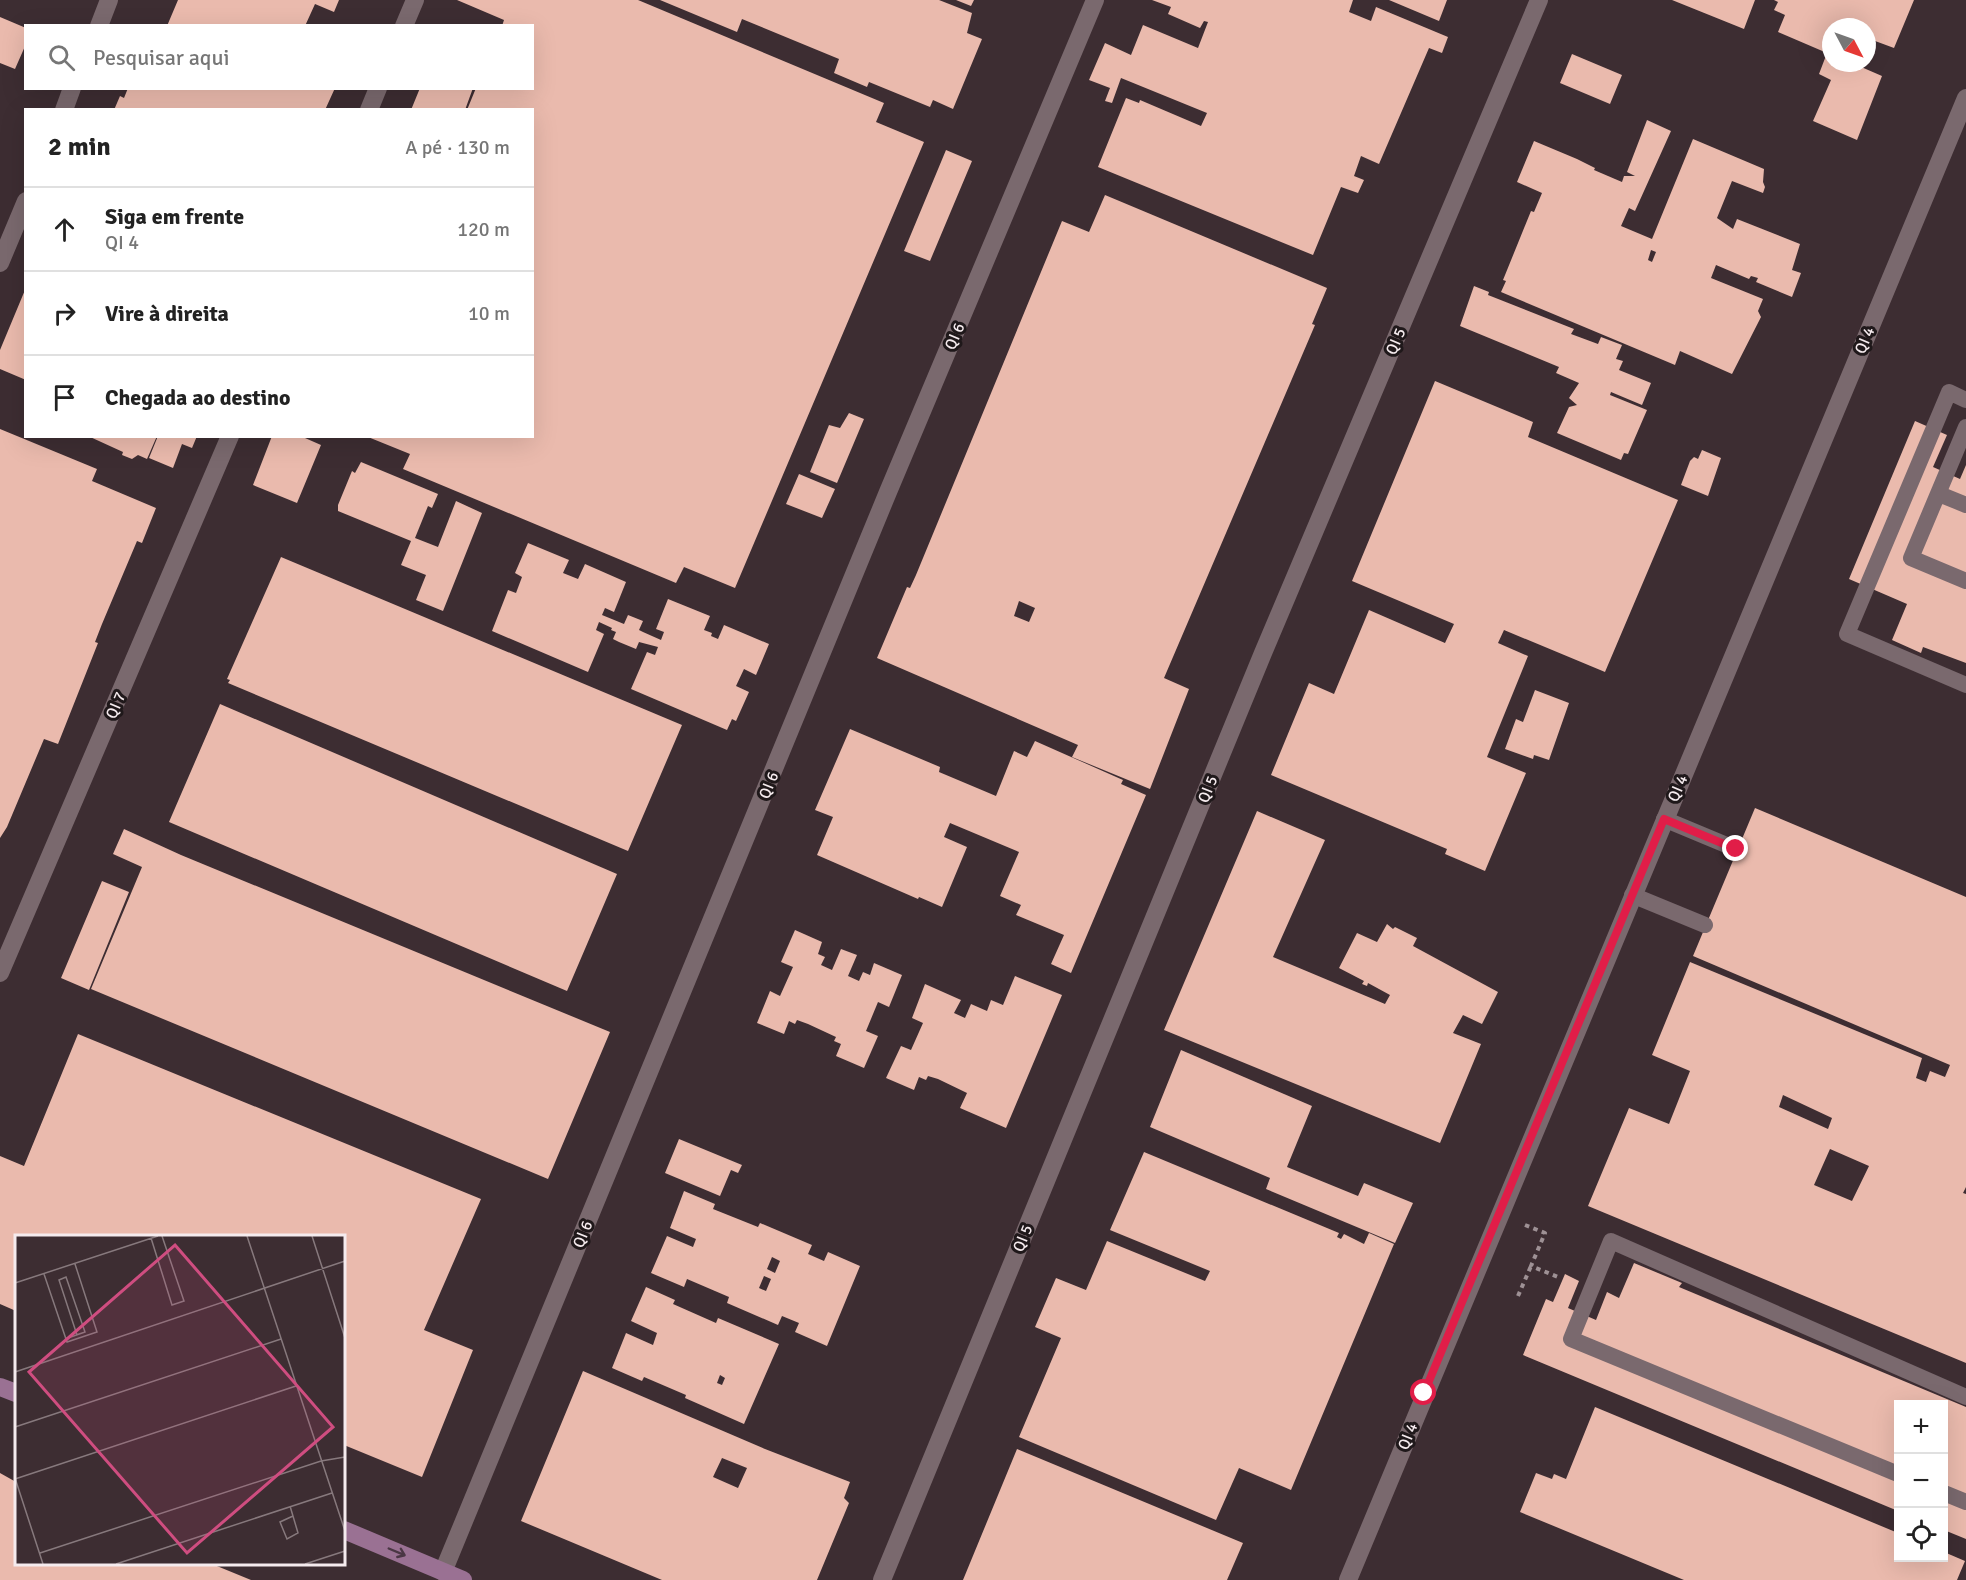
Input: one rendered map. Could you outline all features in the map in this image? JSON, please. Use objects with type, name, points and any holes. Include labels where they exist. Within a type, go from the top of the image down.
[{"type":"main road","points":[[0,1387],[15,1394]]},
{"type":"main road","points":[[345,1530],[463,1580]]},
{"type":"street","points":[[100,24],[109,0]]},
{"type":"street","points":[[405,24],[415,0]]},
{"type":"street","name":"QI 6","points":[[443,1572],[888,492],[1095,0]]},
{"type":"street","name":"QI 5","points":[[882,1580],[1263,653],[1539,0]]},
{"type":"street","points":[[64,108],[71,90]]},
{"type":"street","points":[[370,108],[377,90]]},
{"type":"street","name":"QI 4","points":[[1348,1580],[1499,1213],[1966,98]]},
{"type":"street","points":[[0,263],[24,206]]},
{"type":"street","name":"QI 7","points":[[0,973],[229,438]]},
{"type":"lane","points":[[1966,399],[1949,392],[1847,634],[1966,685]]},
{"type":"lane","points":[[1966,428],[1911,558],[1966,581]]},
{"type":"lane","points":[[1939,494],[1966,505]]},
{"type":"lane","points":[[1664,819],[1736,849]]},
{"type":"lane","points":[[1632,895],[1705,926]]},
{"type":"lane","points":[[1894,1472],[1571,1339],[1611,1241],[1966,1396]]},
{"type":"lane","points":[[1948,1495],[1966,1502]]},
{"type":"path","points":[[1499,1213],[1545,1233],[1518,1296]]},
{"type":"path","points":[[1531,1266],[1558,1277]]},
{"type":"building","points":[[178,0],[339,0],[334,12],[315,4],[306,24],[168,24]]},
{"type":"building","points":[[457,0],[638,0],[884,103],[876,122],[924,142],[735,588],[684,567],[676,583],[403,469],[410,454],[370,438],[534,438],[534,108],[468,108],[475,90],[534,90],[534,24],[503,24],[504,20]]},
{"type":"building","points":[[660,0],[939,0],[972,13],[967,33],[982,39],[953,109],[933,100],[930,107],[869,82],[867,87],[834,73],[839,59],[742,19],[737,32]]},
{"type":"building","points":[[956,0],[974,0],[971,6]]},
{"type":"building","points":[[1152,0],[1353,0],[1349,12],[1371,21],[1376,7],[1448,37],[1442,53],[1429,48],[1379,164],[1361,156],[1354,176],[1364,180],[1358,193],[1341,187],[1313,255],[1098,167],[1126,98],[1139,103],[1140,100],[1201,126],[1207,113],[1121,78],[1112,103],[1105,101],[1110,88],[1089,80],[1105,43],[1131,55],[1143,25],[1198,48],[1208,22],[1204,21],[1200,28],[1168,14],[1171,7]]},
{"type":"building","points":[[1389,0],[1447,0],[1439,21]]},
{"type":"building","points":[[1672,0],[1755,0],[1744,29]]},
{"type":"building","points":[[1774,0],[1914,0],[1894,48],[1876,41],[1876,18],[1822,18],[1822,51],[1778,32],[1785,15],[1774,10],[1778,2]]},
{"type":"building","points":[[0,17],[24,27],[24,49],[15,69],[0,63]]},
{"type":"building","points":[[1572,54],[1622,75],[1610,104],[1560,83]]},
{"type":"building","points":[[1822,66],[1822,72],[1873,72],[1882,76],[1857,140],[1813,121],[1831,80],[1819,74]]},
{"type":"building","points":[[127,90],[334,90],[326,108],[115,108],[120,96],[124,98]]},
{"type":"building","points":[[419,90],[472,90],[466,108],[412,108]]},
{"type":"building","points":[[1647,120],[1671,131],[1635,211],[1629,208],[1621,226],[1652,239],[1693,139],[1764,169],[1763,193],[1732,181],[1717,218],[1733,229],[1737,219],[1800,244],[1792,270],[1801,273],[1792,297],[1756,282],[1758,278],[1751,276],[1749,279],[1716,265],[1711,278],[1763,299],[1758,311],[1761,317],[1732,374],[1680,351],[1675,365],[1501,292],[1506,281],[1503,280],[1531,211],[1534,212],[1542,193],[1517,182],[1534,141],[1577,159],[1595,168],[1594,170],[1622,182],[1624,176],[1635,176],[1627,172]],"holes":[[[1651,250],[1656,252],[1652,262],[1648,260]]]},
{"type":"building","points":[[946,150],[972,161],[930,261],[904,251]]},
{"type":"building","points":[[1105,195],[1327,288],[1312,324],[1315,325],[1164,678],[1189,689],[1150,789],[1072,757],[1078,745],[877,658],[907,587],[910,588],[916,575],[1062,221],[1089,232]],"holes":[[[1019,601],[1035,608],[1029,622],[1014,616]]]},
{"type":"building","points":[[1474,286],[1489,292],[1488,295],[1574,329],[1571,334],[1598,344],[1601,337],[1622,345],[1616,359],[1623,361],[1619,370],[1651,383],[1642,405],[1611,392],[1610,395],[1647,410],[1628,454],[1624,453],[1621,460],[1557,433],[1569,407],[1577,405],[1569,398],[1579,383],[1556,373],[1559,367],[1460,326]]},
{"type":"building","points":[[24,292],[24,379],[0,369],[0,350]]},
{"type":"building","points":[[1435,381],[1533,422],[1528,437],[1678,500],[1605,672],[1504,630],[1498,643],[1528,656],[1487,757],[1526,773],[1485,871],[1445,854],[1447,849],[1271,775],[1309,683],[1334,694],[1369,610],[1445,643],[1454,624],[1352,581]]},
{"type":"building","points":[[849,413],[864,419],[837,483],[810,472],[829,425],[840,428]]},
{"type":"building","points":[[1915,421],[1947,435],[1933,467],[1960,479],[1966,465],[1966,663],[1923,647],[1921,653],[1892,640],[1907,604],[1849,579]]},
{"type":"building","points":[[0,429],[97,469],[92,481],[156,508],[142,543],[137,541],[102,624],[95,642],[98,643],[58,744],[44,739],[7,827],[0,838]]},
{"type":"building","points":[[92,438],[156,438],[147,459],[138,455],[132,459],[122,455],[123,452]]},
{"type":"building","points":[[157,438],[196,438],[192,448],[182,444],[173,468],[149,458]]},
{"type":"building","points":[[271,438],[305,438],[321,445],[297,503],[253,485]]},
{"type":"building","points":[[1702,450],[1721,458],[1708,496],[1681,485],[1690,461],[1694,457],[1698,459]]},
{"type":"building","points":[[361,462],[438,494],[432,508],[428,506],[415,538],[438,547],[456,501],[482,513],[443,611],[416,600],[426,575],[401,565],[411,541],[338,511],[338,505],[352,471],[355,473]]},
{"type":"building","points":[[799,474],[835,489],[822,518],[786,504]]},
{"type":"building","points":[[528,543],[569,560],[563,573],[578,579],[585,564],[626,582],[614,612],[605,608],[602,615],[624,624],[628,615],[643,621],[639,630],[661,640],[664,632],[656,629],[668,599],[710,616],[704,630],[712,633],[711,636],[718,639],[724,625],[769,644],[756,675],[744,669],[736,686],[749,692],[736,721],[732,719],[727,730],[631,689],[647,652],[655,655],[658,647],[639,642],[636,649],[619,642],[613,639],[616,632],[611,630],[612,628],[599,622],[596,630],[604,634],[588,672],[492,631],[508,590],[516,593],[522,577],[515,573]]},
{"type":"building","points":[[281,557],[682,725],[628,851],[228,683],[230,680],[227,679]]},
{"type":"building","points":[[1535,690],[1569,703],[1549,760],[1534,755],[1533,759],[1505,749],[1516,719],[1523,722]]},
{"type":"building","points":[[220,704],[617,874],[567,991],[169,822]]},
{"type":"building","points":[[850,729],[940,767],[939,772],[996,796],[1014,751],[1027,757],[1035,741],[1123,780],[1121,784],[1146,795],[1071,973],[1051,964],[1064,935],[1016,915],[1021,905],[1000,896],[1019,852],[950,823],[944,837],[967,847],[942,907],[919,897],[918,899],[817,855],[833,817],[815,810]]},
{"type":"building","points":[[1755,808],[1966,897],[1966,1187],[1963,1193],[1966,1194],[1966,1363],[1588,1206],[1629,1108],[1669,1124],[1690,1071],[1652,1055],[1690,962],[1922,1058],[1916,1078],[1926,1082],[1930,1071],[1945,1077],[1950,1065],[1693,956]],"holes":[[[1783,1095],[1832,1118],[1828,1129],[1779,1107]],[[1830,1149],[1869,1166],[1852,1201],[1814,1185]]]},
{"type":"building","points":[[1257,811],[1325,840],[1273,957],[1385,1004],[1390,995],[1368,983],[1367,986],[1362,984],[1364,981],[1339,968],[1357,933],[1377,942],[1387,924],[1393,929],[1395,927],[1417,938],[1413,946],[1498,992],[1482,1024],[1463,1015],[1453,1033],[1481,1044],[1440,1143],[1164,1030]]},
{"type":"building","points":[[124,829],[181,855],[610,1032],[548,1179],[91,989],[142,867],[113,854]]},
{"type":"building","points":[[102,881],[129,892],[89,990],[61,978]]},
{"type":"building","points":[[795,930],[822,942],[818,954],[825,957],[821,965],[832,970],[841,949],[857,955],[848,976],[859,981],[863,972],[870,975],[874,963],[902,975],[889,1007],[878,1002],[866,1031],[878,1036],[864,1068],[836,1056],[841,1044],[834,1041],[836,1037],[808,1024],[797,1020],[795,1024],[789,1021],[784,1034],[757,1023],[770,991],[780,996],[793,967],[781,962]]},
{"type":"building","points":[[1015,976],[1062,995],[1006,1128],[960,1108],[967,1093],[938,1079],[928,1076],[926,1080],[919,1077],[914,1090],[886,1078],[901,1046],[911,1050],[923,1023],[912,1018],[925,984],[961,1000],[954,1013],[965,1018],[971,1004],[987,1011],[991,1000],[1003,1005]]},
{"type":"building","points":[[78,1034],[481,1199],[424,1330],[473,1350],[422,1477],[345,1445],[345,1235],[15,1235],[15,1311],[0,1304],[0,1156],[24,1166]]},
{"type":"building","points":[[1181,1050],[1312,1106],[1287,1167],[1358,1196],[1364,1183],[1413,1203],[1395,1243],[1266,1189],[1270,1178],[1150,1127]]},
{"type":"building","points":[[679,1139],[742,1165],[738,1173],[731,1170],[720,1196],[665,1173]]},
{"type":"building","points":[[1144,1152],[1339,1233],[1337,1237],[1341,1239],[1344,1234],[1364,1244],[1369,1233],[1394,1244],[1291,1490],[1239,1468],[1216,1520],[1019,1437],[1061,1338],[1035,1327],[1056,1278],[1086,1290],[1107,1241],[1205,1281],[1210,1271],[1110,1230]]},
{"type":"building","points":[[684,1191],[715,1204],[713,1209],[758,1227],[760,1223],[812,1245],[808,1254],[824,1261],[828,1252],[860,1266],[827,1346],[795,1332],[799,1323],[782,1316],[778,1325],[727,1303],[729,1297],[687,1279],[684,1287],[651,1273],[667,1236],[693,1247],[696,1239],[670,1228]],"holes":[[[772,1257],[780,1261],[775,1273],[767,1269]],[[764,1276],[771,1279],[766,1291],[759,1288]]]},
{"type":"building","points":[[1634,1263],[1682,1283],[1679,1287],[1966,1407],[1966,1539],[1948,1532],[1948,1400],[1894,1400],[1894,1509],[1523,1355],[1546,1299],[1553,1302],[1565,1274],[1579,1281],[1568,1308],[1596,1320],[1607,1292],[1619,1298]]},
{"type":"building","points":[[646,1287],[675,1300],[673,1304],[716,1323],[718,1318],[779,1344],[744,1424],[644,1377],[642,1381],[612,1368],[626,1333],[653,1345],[657,1333],[631,1321]],"holes":[[[720,1375],[725,1378],[722,1385],[717,1383]]]},
{"type":"building","points":[[583,1371],[765,1449],[850,1482],[844,1498],[849,1503],[817,1580],[662,1580],[521,1521]],"holes":[[[722,1458],[747,1468],[738,1488],[713,1477]]]},
{"type":"building","points":[[1595,1407],[1894,1531],[1894,1562],[1948,1562],[1948,1554],[1965,1561],[1957,1580],[1684,1580],[1520,1512],[1536,1473],[1552,1479],[1554,1474],[1566,1479]]},
{"type":"building","points":[[1017,1449],[1243,1543],[1227,1580],[963,1580]]},
{"type":"building","points":[[0,1473],[15,1481],[15,1565],[214,1565],[251,1580],[0,1580]]},
{"type":"route","points":[[1424,1393],[1664,819],[1736,849]]}]
